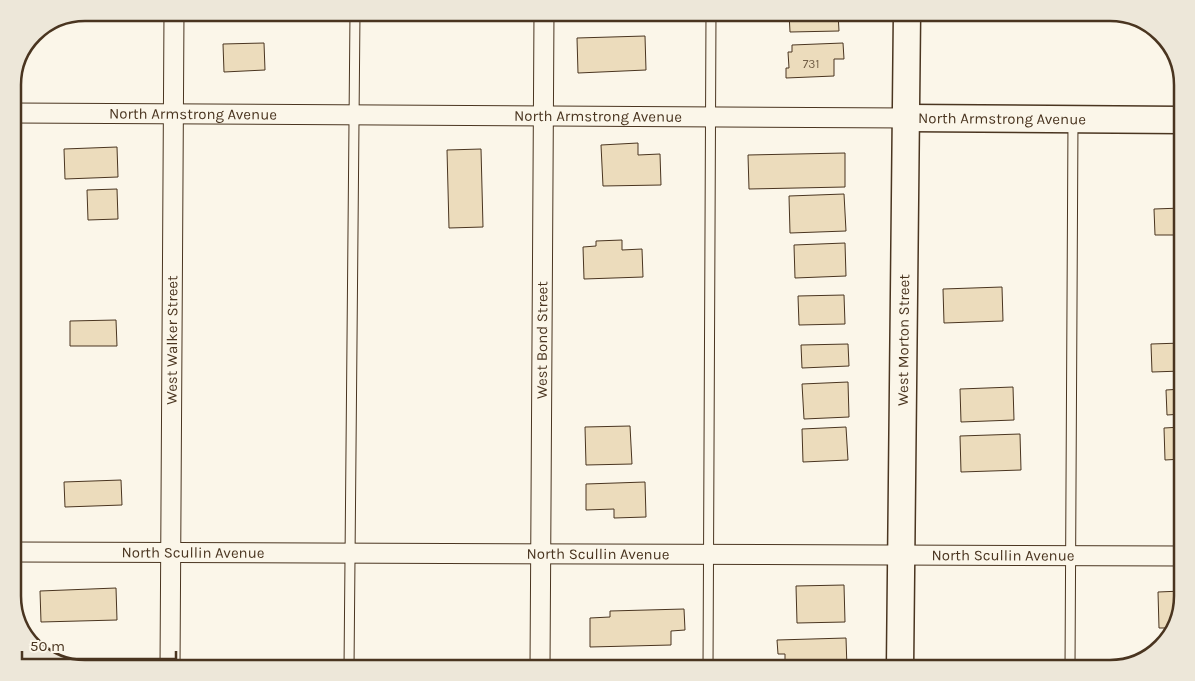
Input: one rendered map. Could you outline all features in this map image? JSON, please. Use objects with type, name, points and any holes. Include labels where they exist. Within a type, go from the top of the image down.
[{"type":"main road","name":"West Morton Street","points":[[900,660],[907,118],[906,21]]},
{"type":"main road","name":"North Armstrong Avenue","points":[[907,118],[1174,120]]},
{"type":"street","name":"West Walker Street","points":[[170,660],[174,21]]},
{"type":"street","name":"West Bond Street","points":[[540,660],[544,21]]},
{"type":"street","name":"North Armstrong Avenue","points":[[21,113],[907,118]]},
{"type":"street","name":"North Scullin Avenue","points":[[21,552],[1174,556]]},
{"type":"lane","points":[[349,660],[355,21]]},
{"type":"lane","points":[[708,660],[711,21]]},
{"type":"lane","points":[[1070,660],[1073,119]]},
{"type":"building","points":[[789,21],[838,21],[839,31],[790,32]]},
{"type":"building","points":[[645,36],[646,70],[578,73],[577,38]]},
{"type":"building","points":[[264,43],[265,70],[224,72],[223,44]]},
{"type":"building","points":[[843,43],[844,59],[834,59],[834,76],[786,78],[786,68],[789,68],[788,52],[792,52],[792,45]]},
{"type":"building","points":[[638,143],[638,155],[660,154],[661,185],[603,186],[601,145]]},
{"type":"building","points":[[117,147],[118,177],[65,179],[64,149]]},
{"type":"building","points":[[481,149],[483,227],[449,228],[447,150]]},
{"type":"building","points":[[845,153],[845,187],[749,189],[748,155]]},
{"type":"building","points":[[117,189],[118,219],[88,220],[87,190]]},
{"type":"building","points":[[844,194],[846,231],[790,233],[789,196]]},
{"type":"building","points":[[1174,208],[1174,235],[1155,235],[1154,209]]},
{"type":"building","points":[[622,240],[622,250],[642,249],[643,277],[584,279],[583,247],[596,246],[596,241]]},
{"type":"building","points":[[845,243],[846,276],[795,278],[794,245]]},
{"type":"building","points":[[1002,287],[1003,321],[944,323],[943,289]]},
{"type":"building","points":[[844,295],[845,324],[799,325],[798,296]]},
{"type":"building","points":[[116,320],[117,346],[70,346],[70,321]]},
{"type":"building","points":[[1174,343],[1174,371],[1152,372],[1151,344]]},
{"type":"building","points":[[848,344],[849,366],[802,368],[801,345]]},
{"type":"building","points":[[848,382],[849,417],[804,419],[802,384]]},
{"type":"building","points":[[1013,387],[1014,420],[961,422],[960,389]]},
{"type":"building","points":[[1166,390],[1174,390],[1174,415],[1167,415]]},
{"type":"building","points":[[630,426],[632,464],[586,465],[585,427]]},
{"type":"building","points":[[846,427],[848,460],[803,462],[802,429]]},
{"type":"building","points":[[1174,427],[1174,459],[1165,460],[1164,428]]},
{"type":"building","points":[[1020,434],[1021,470],[961,472],[960,436]]},
{"type":"building","points":[[121,480],[122,505],[65,507],[64,482]]},
{"type":"building","points":[[645,482],[646,517],[614,518],[614,509],[586,510],[586,484]]},
{"type":"building","points":[[844,585],[845,622],[797,623],[796,586]]},
{"type":"building","points":[[116,588],[117,620],[41,622],[40,591]]},
{"type":"building","points":[[1174,591],[1172,612],[1165,628],[1159,628],[1158,592]]},
{"type":"building","points":[[684,609],[685,630],[671,631],[671,645],[590,647],[590,618],[610,617],[610,611]]},
{"type":"building","points":[[846,638],[847,660],[785,660],[785,654],[778,654],[777,640]]}]
